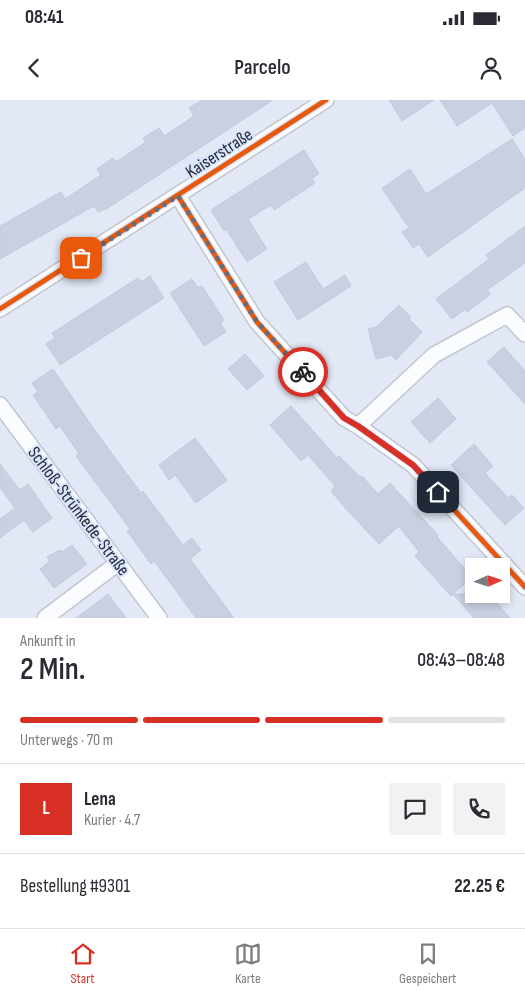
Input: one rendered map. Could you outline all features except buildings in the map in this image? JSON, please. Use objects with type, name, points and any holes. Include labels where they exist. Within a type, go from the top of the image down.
[{"type":"street","name":"Kaiserstraße","points":[[0,309],[326,100]]},
{"type":"street","points":[[178,196],[257,322],[344,418],[413,465],[525,587]]},
{"type":"street","points":[[358,426],[434,355],[507,315],[525,334]]},
{"type":"street","name":"Schloß-Strünkede-Straße","points":[[0,405],[158,618]]},
{"type":"street","points":[[45,618],[118,563]]},
{"type":"cycle path","points":[[0,309],[326,100]]},
{"type":"cycle path","points":[[178,196],[257,322],[344,418],[413,465],[525,587]]},
{"type":"way so far","points":[[81,258],[178,196],[257,322],[303,372]]},
{"type":"route","points":[[303,372],[344,418],[413,465],[438,492]]}]
